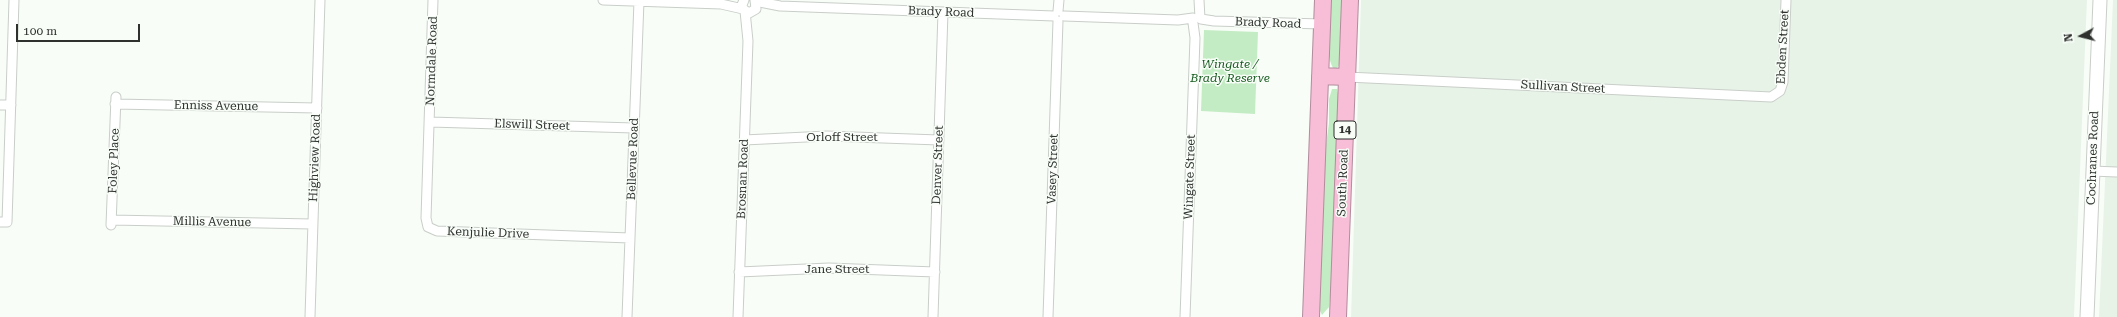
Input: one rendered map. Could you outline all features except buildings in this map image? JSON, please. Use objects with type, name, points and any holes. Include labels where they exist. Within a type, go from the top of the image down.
[{"type":"highway","name":"14","points":[[1311,317],[1323,0]]},
{"type":"highway","name":"South Road","points":[[1338,317],[1350,0]]},
{"type":"highway","points":[[1320,76],[1347,77]]},
{"type":"street","points":[[3,222],[11,105],[14,0]]},
{"type":"street","name":"Highview Road","points":[[310,317],[320,0]]},
{"type":"street","name":"Normdale Road","points":[[430,122],[433,0]]},
{"type":"street","name":"Brady Road","points":[[603,0],[1322,24]]},
{"type":"street","name":"Vasey Street","points":[[1048,317],[1058,0]]},
{"type":"street","name":"Ebden Street","points":[[1778,94],[1783,82],[1786,0]]},
{"type":"street","name":"Cochranes Road","points":[[2087,317],[2100,0]]},
{"type":"street","name":"Bellevue Road","points":[[627,317],[639,1]]},
{"type":"street","name":"Wingate Street","points":[[1185,317],[1195,38],[1199,1]]},
{"type":"street","name":"Brosnan Road","points":[[738,317],[749,5]]},
{"type":"street","name":"Denver Street","points":[[933,317],[943,12]]},
{"type":"street","name":"Sullivan Street","points":[[1347,77],[1758,96],[1771,96],[1778,94]]},
{"type":"street","name":"Enniss Avenue","points":[[116,100],[317,108]]},
{"type":"street","name":"Foley Place","points":[[111,222],[116,100]]},
{"type":"street","points":[[0,105],[11,105]]},
{"type":"street","name":"Elswill Street","points":[[430,122],[634,128]]},
{"type":"street","name":"Kenjulie Drive","points":[[430,122],[426,218],[428,227],[433,230],[630,238]]},
{"type":"street","name":"Orloff Street","points":[[744,140],[827,136],[939,140]]},
{"type":"street","points":[[2092,171],[2117,172]]},
{"type":"street","name":"Millis Avenue","points":[[111,222],[312,224]]},
{"type":"street","name":"Jane Street","points":[[739,272],[829,268],[935,272]]},
{"type":"shaded area","points":[[1361,0],[2087,0],[2074,317],[1351,317]]},
{"type":"shaded area","points":[[2113,0],[2117,0],[2117,317],[2099,317]]},
{"type":"green space","points":[[1332,0],[1343,0],[1340,64],[1337,68],[1333,68],[1327,43]]},
{"type":"green space","name":"Wingate / Brady Reserve","points":[[1204,30],[1258,32],[1255,114],[1201,111]]},
{"type":"green space","points":[[1332,89],[1337,89],[1339,99],[1335,252],[1329,307],[1322,315],[1318,306],[1322,172],[1329,123],[1329,99]]}]
